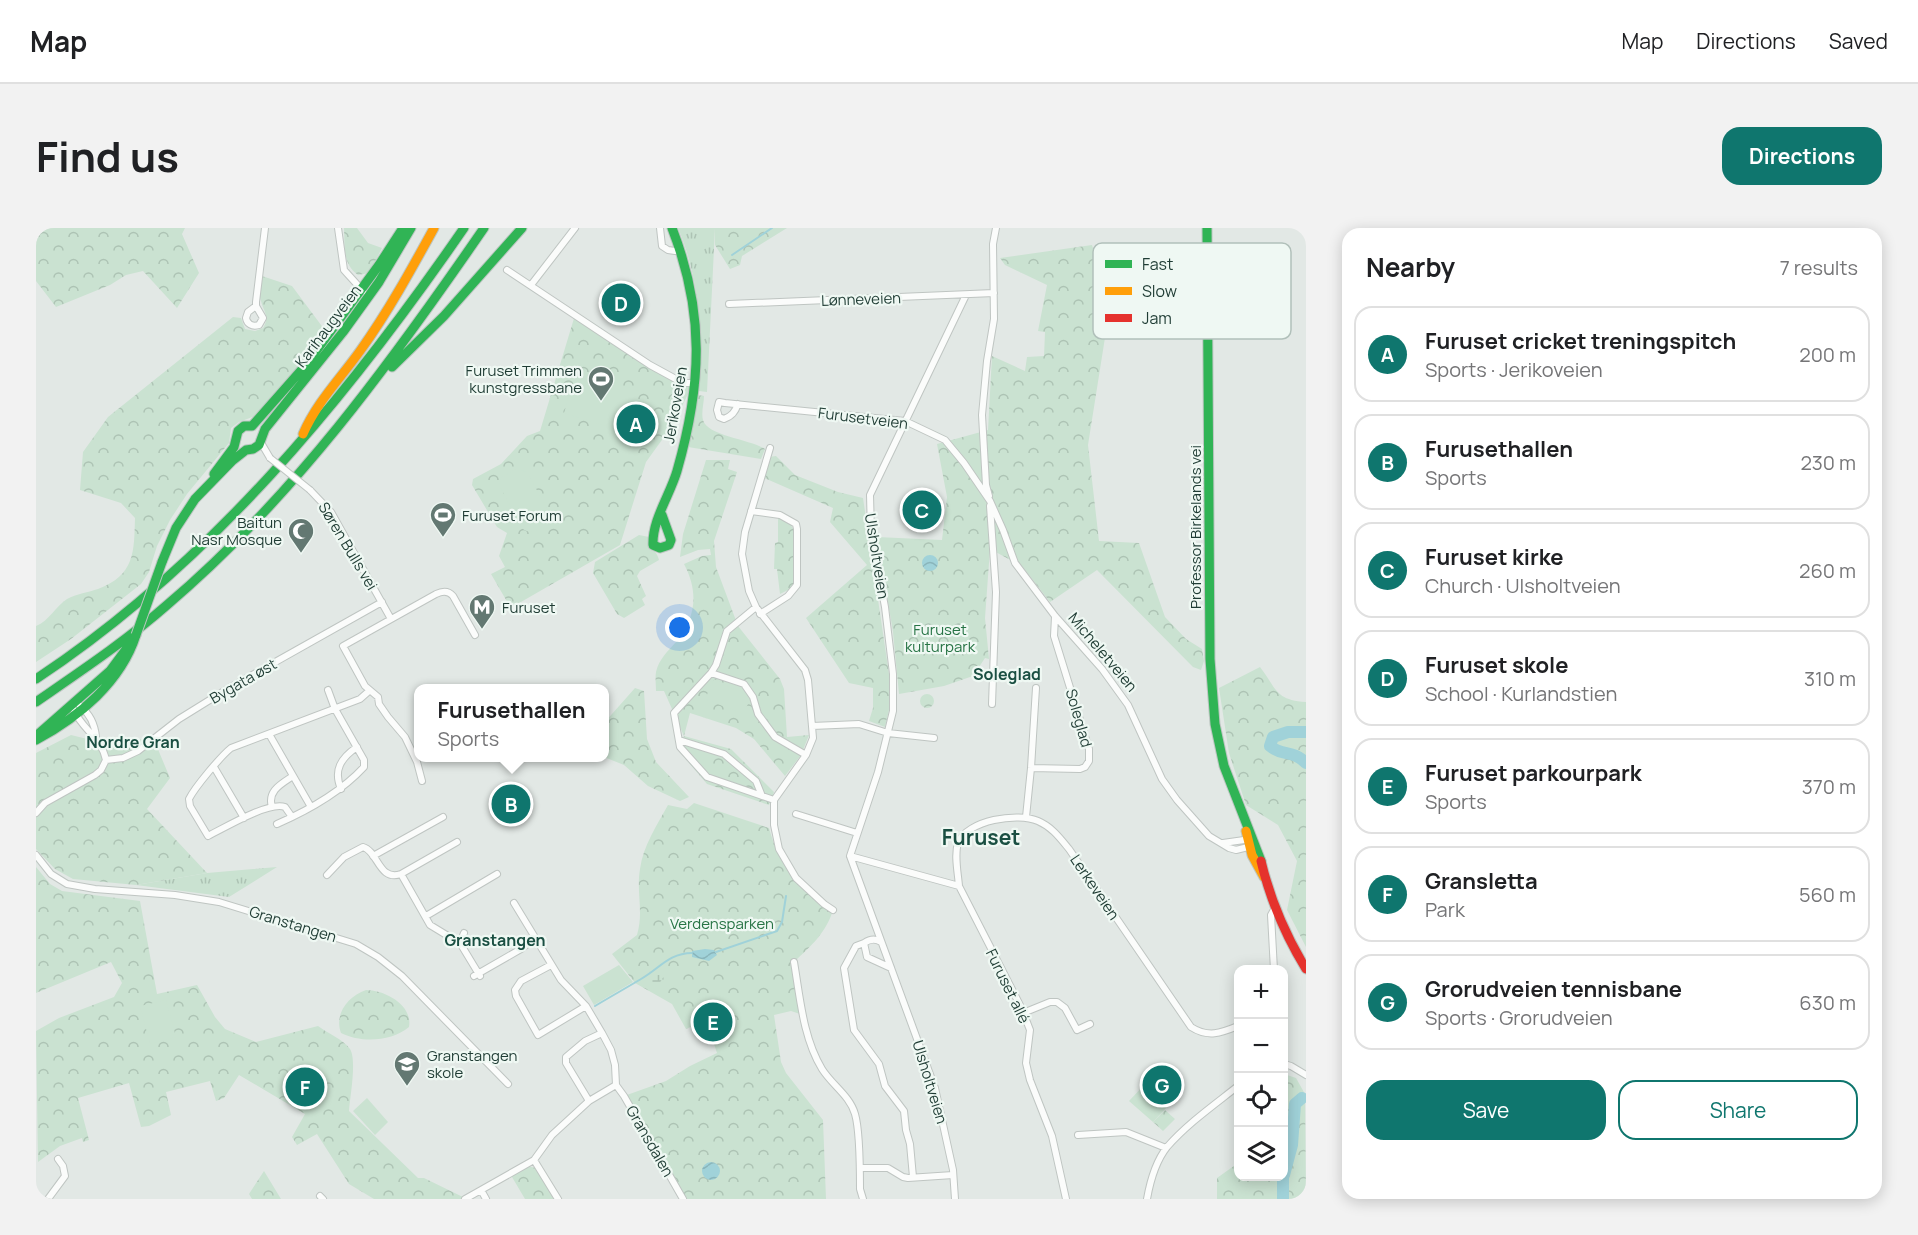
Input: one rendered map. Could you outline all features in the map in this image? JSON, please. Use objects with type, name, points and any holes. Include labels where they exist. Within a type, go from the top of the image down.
[{"type":"main road","name":"Karihaugveien","points":[[212,478],[253,451],[262,442],[329,351],[403,228]]},
{"type":"main road","name":"Karihaugveien","points":[[36,738],[47,735],[80,712],[123,666],[130,654],[178,522],[212,478],[236,441],[241,428],[252,426],[391,263],[411,228]]},
{"type":"main road","points":[[299,444],[310,416],[381,320],[434,228]]},
{"type":"main road","points":[[36,679],[81,650],[153,592],[225,523],[299,444],[385,338],[464,228]]},
{"type":"main road","points":[[36,702],[73,679],[131,636],[208,568],[293,479],[371,386],[484,228]]},
{"type":"main road","points":[[371,386],[444,316],[522,228]]},
{"type":"main road","name":"Jerikoveien","points":[[662,515],[689,425],[697,373],[696,315],[683,252],[672,228]]},
{"type":"main road","name":"Professor Birkelands vei","points":[[1207,228],[1207,243]]},
{"type":"main road","name":"Professor Birkelands vei","points":[[1208,339],[1210,681],[1218,743],[1228,780],[1244,820],[1257,868],[1265,878],[1276,906]]},
{"type":"main road","points":[[252,426],[258,430],[262,442]]},
{"type":"main road","points":[[236,441],[240,447],[253,451]]},
{"type":"main road","name":"Karihaugveien","points":[[36,738],[110,671],[136,636]]},
{"type":"main road","points":[[1276,906],[1306,969]]},
{"type":"street","points":[[256,306],[265,228]]},
{"type":"street","points":[[338,228],[344,270],[365,293]]},
{"type":"street","points":[[531,285],[575,228]]},
{"type":"street","points":[[660,228],[662,246],[675,251]]},
{"type":"street","name":"Micheletveien","points":[[992,704],[996,592],[982,415],[987,361],[993,330],[993,244],[996,228]]},
{"type":"street","points":[[507,270],[650,365],[683,383],[696,383]]},
{"type":"street","name":"Lønneveien","points":[[729,304],[994,293]]},
{"type":"street","name":"Ulsholtveien","points":[[955,1199],[953,1175],[935,1088],[850,856],[876,777],[893,711],[893,674],[885,607],[868,503],[966,295]]},
{"type":"street","name":"Furusetveien","points":[[738,404],[905,421],[945,440],[990,501]]},
{"type":"street","name":"Søren Bulls vei","points":[[262,442],[270,458]]},
{"type":"street","points":[[770,448],[751,511],[742,554],[749,591],[758,610],[805,670],[808,680],[813,738],[806,755],[774,800],[774,825],[779,849],[796,878],[824,904],[834,910]]},
{"type":"street","name":"Søren Bulls vei","points":[[253,451],[270,458],[310,490],[331,512],[392,619]]},
{"type":"street","name":"Micheletveien","points":[[990,501],[1015,563],[1055,616],[1102,669],[1128,705],[1162,779],[1177,800],[1209,836],[1222,843],[1251,843]]},
{"type":"street","points":[[751,511],[780,514],[796,524],[797,585],[788,596],[758,610],[727,631],[716,665],[711,673],[674,713],[680,747],[707,777],[774,800]]},
{"type":"street","points":[[414,757],[409,742],[382,708],[378,697],[369,691],[343,646],[436,594],[449,592],[475,635]]},
{"type":"street","name":"Bygata øst","points":[[106,760],[123,758],[138,751],[178,719],[382,602]]},
{"type":"street","name":"Soleglad","points":[[1031,768],[1080,768],[1085,767],[1089,761],[1089,749],[1054,636],[1055,616]]},
{"type":"street","points":[[711,673],[744,684],[753,697],[758,714],[775,737],[806,755]]},
{"type":"street","points":[[850,856],[959,886],[957,846],[964,834],[983,824],[1008,818],[1026,817],[1036,688]]},
{"type":"street","points":[[277,824],[341,789],[364,767],[364,760],[335,709],[328,690]]},
{"type":"street","points":[[292,817],[289,811],[281,806],[272,807],[208,836],[190,806],[189,799],[231,748],[335,709],[365,696],[369,691]]},
{"type":"street","points":[[36,813],[45,803],[95,775],[101,770],[106,760],[105,752],[96,737],[96,728],[74,704]]},
{"type":"street","points":[[812,726],[860,724],[888,733],[934,738]]},
{"type":"street","points":[[269,734],[311,807]]},
{"type":"street","points":[[679,740],[724,754],[756,780],[762,796]]},
{"type":"street","points":[[341,789],[337,778],[339,765],[357,747]]},
{"type":"street","points":[[416,762],[422,781]]},
{"type":"street","points":[[214,767],[244,818]]},
{"type":"street","points":[[272,807],[274,791],[293,776]]},
{"type":"street","points":[[796,814],[857,833]]},
{"type":"street","points":[[373,856],[443,817]]},
{"type":"street","name":"Lerkeveien","points":[[1026,817],[1053,829],[1069,849],[1191,1027],[1200,1033],[1215,1034],[1234,1028]]},
{"type":"street","points":[[327,875],[344,857],[363,847],[369,850],[381,869],[391,875],[401,874],[458,842]]},
{"type":"street","name":"Granstangen","points":[[36,855],[51,874],[67,884],[95,889],[212,900],[356,944],[378,957],[402,976],[508,1084]]},
{"type":"street","points":[[401,874],[430,925],[453,939]]},
{"type":"street","points":[[426,916],[497,874]]},
{"type":"street","name":"Furuset allé","points":[[959,886],[1030,1030],[1026,1063],[1030,1080],[1052,1136],[1066,1199]]},
{"type":"street","points":[[465,1199],[534,1160],[555,1132],[589,1101],[616,1085],[615,1065],[611,1050],[602,1033],[586,1006],[572,993],[551,965],[514,903]]},
{"type":"street","points":[[1274,965],[1271,915],[1276,906]]},
{"type":"street","points":[[464,933],[460,942],[464,956],[477,975],[522,950],[535,938]]},
{"type":"street","points":[[882,942],[877,939],[870,940],[856,946],[844,968],[854,1030],[879,1064],[885,1086],[904,1111],[913,1177]]},
{"type":"street","points":[[864,944],[867,957],[891,968]]},
{"type":"street","points":[[794,962],[806,1029],[817,1059],[822,1070],[846,1098],[856,1116],[860,1189],[863,1199]]},
{"type":"street","points":[[551,965],[521,981],[515,990],[516,996],[538,1035],[586,1006]]},
{"type":"street","points":[[1023,1012],[1050,1002],[1057,1002],[1065,1008],[1077,1030],[1090,1024]]},
{"type":"street","points":[[589,1101],[566,1063],[566,1057],[585,1041],[602,1033]]},
{"type":"street","points":[[1288,1066],[1306,1075]]},
{"type":"street","name":"Gransdalen","points":[[616,1085],[683,1199]]},
{"type":"street","points":[[1147,1199],[1150,1180],[1166,1148],[1205,1112],[1234,1090]]},
{"type":"street","points":[[1078,1135],[1126,1132],[1166,1148]]},
{"type":"street","points":[[48,1199],[65,1176],[63,1166],[58,1159]]},
{"type":"street","points":[[534,1160],[558,1199]]},
{"type":"street","points":[[860,1168],[888,1168],[903,1177],[953,1175]]},
{"type":"street","points":[[481,1190],[486,1199]]},
{"type":"green space","points":[[36,228],[185,228],[182,234],[199,273],[177,308],[143,271],[126,275],[110,285],[56,307],[36,281]]},
{"type":"green space","points":[[344,228],[357,228],[368,243],[382,248],[369,273],[358,275],[349,265],[345,254]]},
{"type":"green space","points":[[678,228],[715,228],[707,392],[699,391],[698,308],[691,268]]},
{"type":"green space","points":[[715,228],[787,228],[742,256],[740,265],[730,269],[715,245]]},
{"type":"green space","name":"Furuset kulturpark","points":[[1092,245],[1093,339],[1105,339],[1088,445],[1099,541],[1139,543],[1165,617],[1186,639],[1202,649],[1204,661],[1201,670],[1193,667],[1097,570],[1050,602],[1022,566],[990,549],[985,618],[989,659],[985,658],[973,676],[944,686],[899,694],[893,632],[877,537],[942,540],[947,497],[937,444],[988,430],[992,356],[1025,371],[1027,357],[1044,356],[1045,332],[1038,331],[1047,285],[1005,265],[1000,258]]},
{"type":"green space","points":[[262,276],[292,286],[327,333],[285,385],[255,416],[231,428],[229,443],[187,494],[170,520],[157,546],[149,572],[141,584],[71,639],[36,662],[36,626],[45,621],[67,599],[98,589],[119,577],[126,569],[133,552],[135,518],[121,503],[80,490],[83,452],[108,417],[233,317],[241,318],[245,329],[255,331],[263,328],[266,317],[260,295]]},
{"type":"green space","points":[[575,315],[650,365],[690,383],[689,392],[672,426],[646,462],[620,545],[514,606],[509,605],[491,574],[505,567],[499,556],[507,533],[497,527],[472,485],[473,479],[501,464],[527,436],[540,431]]},
{"type":"green space","name":"Furuset Trimmen kunstgressbane","points":[[577,371],[639,391],[625,432],[564,413]]},
{"type":"green space","points":[[698,395],[704,396],[702,417],[706,425],[720,434],[750,442],[765,449],[761,459],[688,447]]},
{"type":"green space","points":[[637,404],[647,407],[635,444],[626,441]]},
{"type":"green space","points":[[776,456],[795,475],[838,492],[863,498],[889,674],[889,710],[885,727],[869,721],[873,708],[873,688],[849,683],[806,618],[867,565],[830,522],[833,508],[762,477],[769,457]]},
{"type":"green space","points":[[706,460],[730,460],[728,469],[737,472],[714,541],[716,567],[738,626],[780,679],[784,689],[787,737],[809,735],[801,755],[785,776],[754,739],[736,728],[690,713],[684,736],[664,691],[656,691],[656,672],[662,659],[683,633],[691,614],[692,585],[684,564],[702,556],[711,555],[710,549],[698,550],[680,557],[683,534]]},
{"type":"green space","points":[[516,469],[527,473],[550,513],[545,526],[536,531],[523,529],[499,485],[501,478]]},
{"type":"green space","points":[[778,517],[790,524],[794,530],[794,583],[790,589],[780,594],[777,569],[774,569],[775,543],[778,542]]},
{"type":"green space","points":[[639,535],[649,537],[650,544],[659,560],[640,571],[637,576],[646,596],[642,599],[645,605],[624,618],[617,614],[593,573],[595,562]]},
{"type":"green space","points":[[1260,667],[1282,696],[1306,702],[1306,947],[1287,910],[1297,861],[1278,825],[1246,805],[1229,753],[1219,688]]},
{"type":"green space","points":[[714,679],[751,698],[743,714],[705,699]]},
{"type":"green space","points":[[635,688],[644,691],[647,739],[656,762],[689,797],[680,801],[648,786],[624,765],[609,759],[609,717]]},
{"type":"green space","points":[[924,694],[930,694],[934,701],[930,708],[924,708],[920,704],[920,698]]},
{"type":"green space","points":[[71,735],[120,747],[152,735],[170,778],[147,809],[207,873],[136,885],[73,879],[55,869],[36,849],[36,753]]},
{"type":"green space","points":[[684,736],[731,749],[774,792],[769,805],[707,784],[677,749]]},
{"type":"green space","name":"Verdensparken","points":[[694,803],[769,828],[779,855],[792,876],[810,894],[833,910],[822,932],[794,962],[803,1015],[791,1011],[774,1015],[781,1062],[786,1073],[823,1120],[826,1199],[683,1199],[624,1096],[666,1081],[717,1053],[711,1035],[695,1025],[686,1029],[672,1004],[635,983],[612,954],[637,935],[640,918],[640,869],[644,852],[655,828],[668,805],[687,809]]},
{"type":"green space","points":[[36,867],[50,884],[62,891],[140,901],[157,994],[197,985],[215,1017],[225,1029],[256,1042],[318,1026],[343,1042],[350,1049],[353,1061],[349,1111],[418,1178],[424,1178],[467,1199],[374,1199],[349,1184],[317,1134],[297,1145],[292,1137],[305,1114],[239,1075],[224,1098],[216,1101],[210,1081],[166,1092],[171,1115],[149,1126],[141,1127],[129,1083],[78,1098],[89,1140],[83,1142],[82,1138],[60,1146],[38,1162],[36,1031],[59,1018],[114,997],[122,983],[111,962],[36,993]]},
{"type":"green space","points":[[277,867],[229,897],[136,885],[207,873]]},
{"type":"green space","points":[[658,964],[664,976],[659,984],[650,986],[639,981]]},
{"type":"green space","points":[[619,965],[633,982],[594,1005],[583,986]]},
{"type":"green space","points":[[366,990],[381,993],[396,1000],[407,1012],[409,1027],[394,1036],[376,1039],[358,1038],[341,1033],[339,1019],[344,1007],[348,1001]]},
{"type":"green space","points":[[166,1000],[176,1037],[150,1044],[140,1006]]},
{"type":"green space","points":[[1154,1065],[1182,1092],[1170,1105],[1142,1078]]},
{"type":"green space","points":[[1288,1075],[1296,1078],[1305,1094],[1306,1199],[1217,1199],[1217,1178],[1234,1166],[1234,1181],[1288,1181]]},
{"type":"green space","points":[[1145,1084],[1168,1106],[1153,1122],[1129,1101]]},
{"type":"green space","points":[[367,1098],[388,1122],[375,1135],[353,1111]]},
{"type":"green space","points":[[1165,1110],[1175,1119],[1163,1131],[1153,1122]]},
{"type":"green space","points":[[527,1166],[536,1168],[554,1199],[525,1199],[512,1174]]},
{"type":"green space","points":[[264,1171],[281,1199],[252,1199],[249,1194]]},
{"type":"water","points":[[930,555],[936,557],[938,563],[936,569],[930,571],[924,569],[922,563],[924,557]]},
{"type":"water","points":[[714,950],[717,955],[709,961],[692,957],[692,951]]},
{"type":"water","points":[[711,1162],[717,1165],[720,1171],[717,1177],[711,1180],[705,1177],[702,1171],[705,1165]]},
{"type":"waterway","points":[[732,255],[772,228]]},
{"type":"waterway","points":[[1306,732],[1288,732],[1273,737],[1270,746],[1296,756],[1306,763]]},
{"type":"waterway","points":[[716,952],[777,931],[782,922],[786,896]]},
{"type":"waterway","points":[[595,1006],[671,959],[692,953]]},
{"type":"waterway","points":[[1288,1160],[1292,1145],[1295,1104],[1302,1098]]},
{"type":"waterway","points":[[1283,1181],[1283,1199]]},
{"type":"traffic: fast","points":[[214,474],[234,447],[238,431],[244,426],[252,426],[305,366],[379,265],[403,228]]},
{"type":"traffic: fast","points":[[162,562],[176,528],[195,499],[232,461],[246,450],[259,445],[265,429],[343,332],[379,282],[411,228]]},
{"type":"traffic: fast","points":[[36,679],[100,634],[160,584],[217,531],[323,416],[419,292],[464,228]]},
{"type":"traffic: fast","points":[[36,702],[136,631],[213,564],[257,520],[338,427],[413,329],[484,228]]},
{"type":"traffic: fast","points":[[392,367],[444,316],[522,228]]},
{"type":"traffic: fast","points":[[662,515],[671,540],[669,545],[660,548],[653,545],[655,526],[677,471],[695,378],[695,319],[683,259],[672,228]]},
{"type":"traffic: fast","points":[[1207,228],[1207,243]]},
{"type":"traffic: fast","points":[[1208,339],[1210,659],[1215,724],[1224,766],[1261,861]]},
{"type":"traffic: fast","points":[[136,635],[162,562]]},
{"type":"traffic: fast","points":[[36,740],[83,709],[109,683],[120,668],[136,635]]},
{"type":"traffic: fast","points":[[36,736],[110,671],[133,640]]},
{"type":"traffic: slow","points":[[303,434],[322,401],[380,321],[434,228]]},
{"type":"traffic: slow","points":[[1246,831],[1252,855],[1264,877]]},
{"type":"traffic: jam","points":[[1261,861],[1279,917],[1306,969]]},
{"type":"place","name":"Furuset skole","points":[[621,303]]},
{"type":"place","name":"Furuset Trimmen kunstgressbane","points":[[601,402]]},
{"type":"place","name":"Furuset cricket treningspitch","points":[[636,424]]},
{"type":"place","name":"Furuset kirke","points":[[922,510]]},
{"type":"place","name":"Furuset Forum","points":[[443,538]]},
{"type":"place","name":"Baitun Nasr Mosque","points":[[301,554]]},
{"type":"place","name":"Furuset","points":[[482,630]]},
{"type":"place","name":"Furusethallen","points":[[511,804]]},
{"type":"place","name":"Furuset parkourpark","points":[[713,1022]]},
{"type":"place","name":"Grorudveien tennisbane","points":[[1162,1085]]},
{"type":"place","name":"Gransletta","points":[[305,1087]]},
{"type":"place","name":"Granstangen skole","points":[[407,1087]]},
{"type":"district","name":"Soleglad","points":[[1007,674]]},
{"type":"district","name":"Nordre Gran","points":[[133,742]]},
{"type":"district","name":"Furuset","points":[[981,837]]},
{"type":"district","name":"Granstangen","points":[[495,940]]}]
